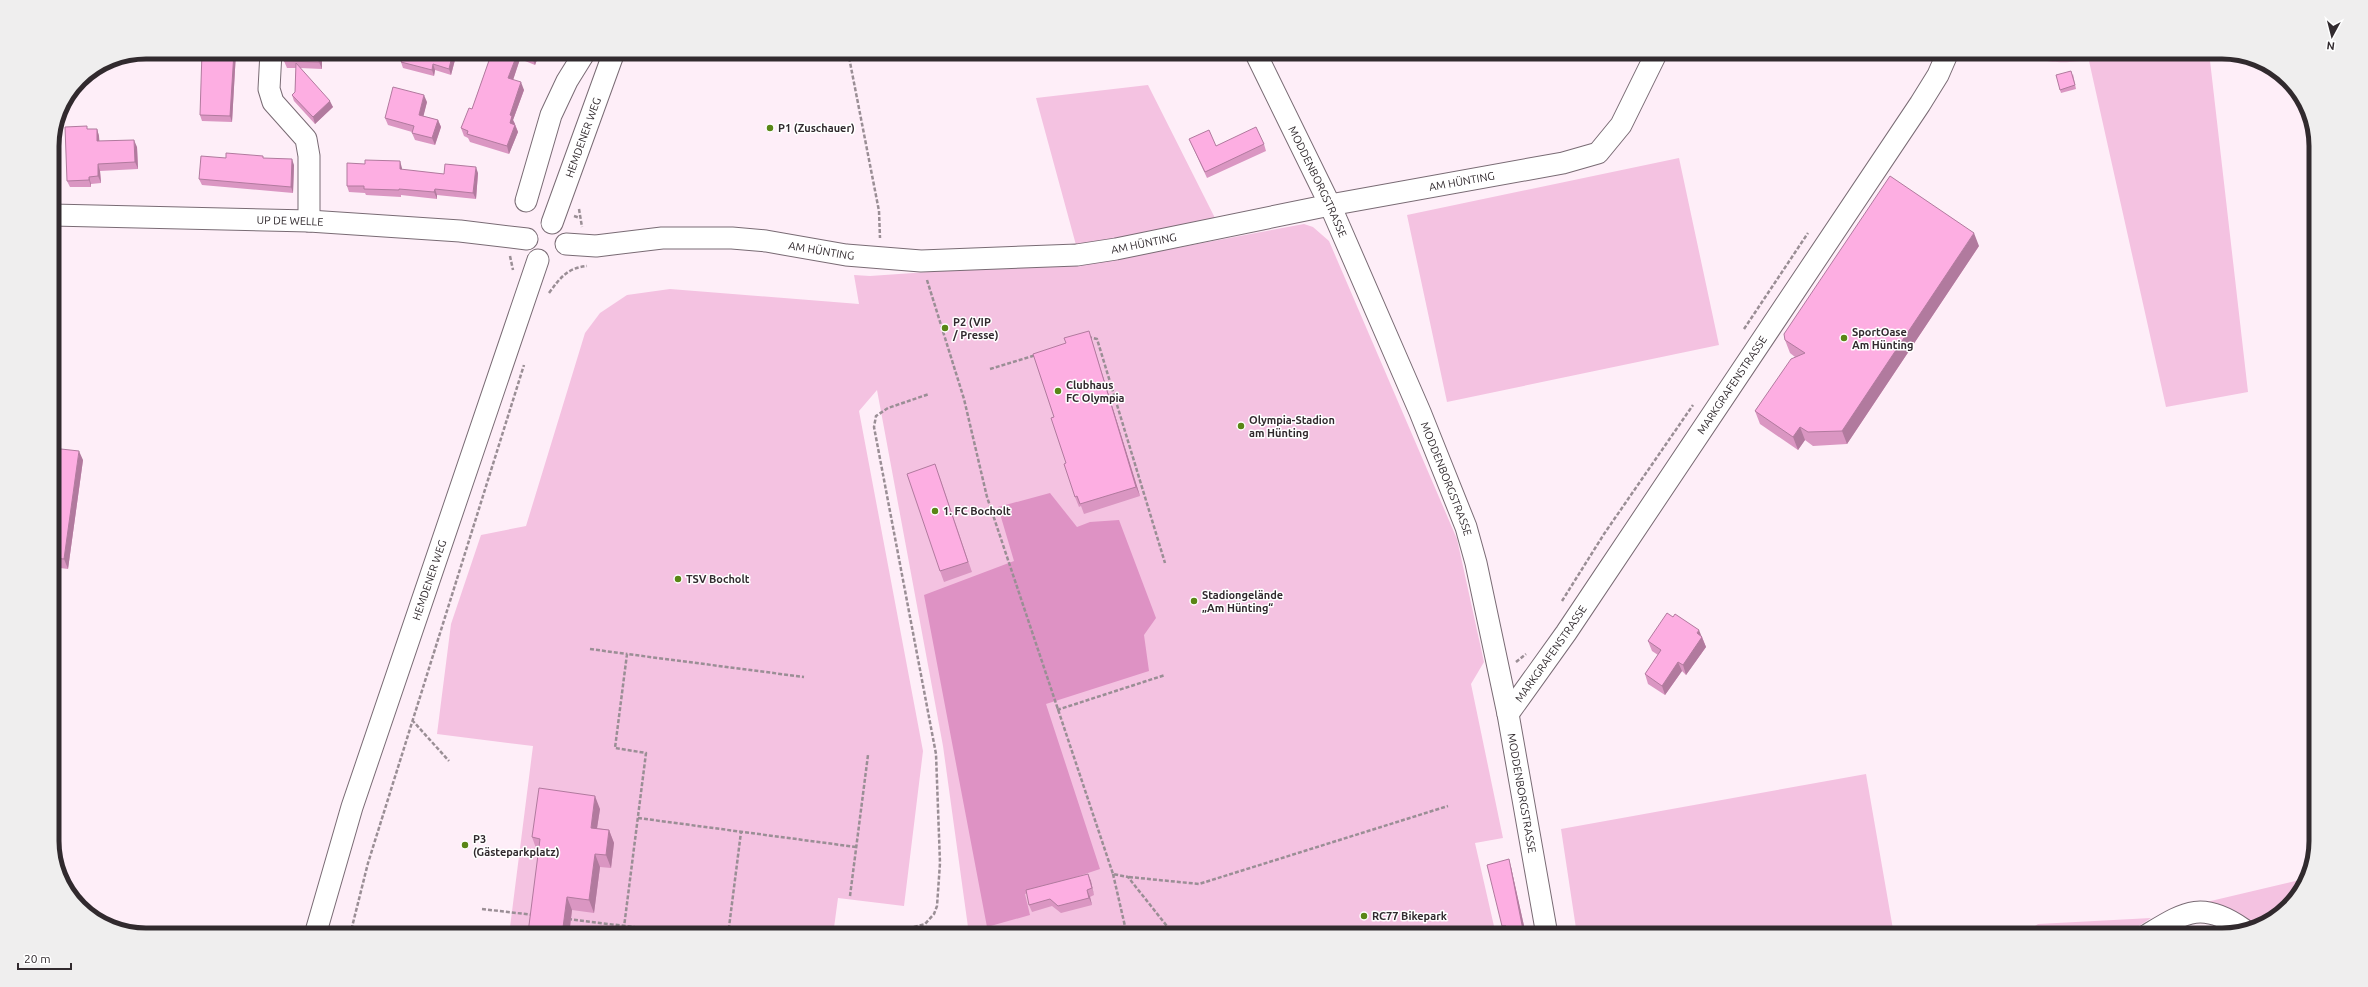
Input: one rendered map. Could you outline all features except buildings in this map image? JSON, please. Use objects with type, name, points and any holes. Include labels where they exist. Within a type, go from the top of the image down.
[{"type":"street","points":[[271,59],[269,89],[273,102],[306,139],[310,156],[308,221]]},
{"type":"street","points":[[526,201],[552,115],[567,81],[581,59]]},
{"type":"street","name":"HEMDENER WEG","points":[[552,223],[601,82],[611,59]]},
{"type":"street","name":"MODDENBORGSTRASSE","points":[[1258,59],[1330,205],[1420,412],[1466,527],[1476,563],[1508,714],[1546,928]]},
{"type":"street","name":"AM HÜNTING","points":[[566,244],[596,246],[662,238],[732,238],[877,259],[922,261],[1077,254],[1116,249],[1330,205],[1563,163],[1598,153],[1621,125],[1654,59]]},
{"type":"street","name":"MARKGRAFENSTRASSE","points":[[1508,714],[1566,633],[1920,104],[1938,75],[1945,59]]},
{"type":"street","name":"UP DE WELLE","points":[[59,216],[308,221],[460,231],[527,239]]},
{"type":"street","points":[[541,223],[552,223],[561,229],[566,244],[559,257],[546,262],[538,260],[528,250],[527,239],[531,229],[541,223]]},
{"type":"street","name":"HEMDENER WEG","points":[[317,928],[352,807],[538,260]]},
{"type":"street","name":"HEMDENER WEG","points":[[320,928],[326,900]]},
{"type":"street","points":[[2158,928],[2181,915],[2194,912],[2208,913],[2227,918],[2239,926]]},
{"type":"path","points":[[849,59],[879,210],[880,238],[877,259]]},
{"type":"path","points":[[922,261],[964,399],[987,497],[1113,874],[1125,928]]},
{"type":"path","points":[[546,300],[563,273],[578,267],[591,266]]},
{"type":"path","points":[[1084,339],[1091,337],[1097,339],[1165,563]]},
{"type":"path","points":[[990,369],[1043,353]]},
{"type":"path","points":[[352,928],[368,863],[525,363]]},
{"type":"path","points":[[910,928],[925,924],[934,914],[937,906],[940,863],[936,754],[874,427],[876,416],[888,408],[929,394]]},
{"type":"path","points":[[1109,400],[1115,398]]},
{"type":"path","points":[[590,649],[804,677]]},
{"type":"path","points":[[624,926],[646,753],[615,748],[627,654]]},
{"type":"path","points":[[1057,710],[1165,675]]},
{"type":"path","points":[[412,720],[449,761]]},
{"type":"path","points":[[850,896],[868,756]]},
{"type":"path","points":[[1113,874],[1128,877],[1199,884],[1448,806]]},
{"type":"path","points":[[638,818],[856,847]]},
{"type":"path","points":[[729,928],[741,832]]},
{"type":"path","points":[[1128,877],[1168,928]]},
{"type":"path","points":[[482,909],[540,916]]},
{"type":"path","points":[[563,918],[640,928]]},
{"type":"shaded area","points":[[2041,59],[2210,59],[2248,392],[2166,407],[2089,61],[2048,61]]},
{"type":"shaded area","points":[[1148,85],[1216,220],[1076,245],[1036,98]]},
{"type":"shaded area","points":[[1679,158],[1719,345],[1447,402],[1407,215]]},
{"type":"shaded area","name":"Stadiongelände „Am Hünting“","points":[[1304,224],[1313,227],[1329,241],[1457,539],[1484,662],[1471,684],[1503,838],[1475,843],[1494,928],[965,928],[968,927],[943,746],[877,390],[859,411],[923,751],[904,906],[838,898],[834,928],[510,928],[533,746],[437,734],[451,624],[481,535],[526,526],[585,333],[600,313],[627,295],[670,289],[859,304],[854,275],[870,276],[1117,259]]},
{"type":"shaded area","points":[[1050,493],[1077,527],[1090,522],[1119,520],[1156,618],[1144,635],[1149,671],[1046,704],[1100,869],[1025,894],[1030,915],[987,927],[924,595],[1014,561],[998,507]]},
{"type":"shaded area","points":[[1866,774],[1893,928],[1576,928],[1561,829]]},
{"type":"shaded area","points":[[2299,880],[2291,894],[2279,906],[2261,919],[2247,924],[2198,904]]},
{"type":"shaded area","points":[[2151,918],[2136,928],[2032,928],[2038,924]]},
{"type":"place","name":"P1 (Zuschauer)","points":[[770,128]]},
{"type":"place","name":"P2 (VIP / Presse)","points":[[945,328]]},
{"type":"place","name":"SportOase Am Hünting","points":[[1844,338]]},
{"type":"place","name":"Clubhaus FC Olympia","points":[[1058,391]]},
{"type":"place","name":"Olympia-Stadion am Hünting","points":[[1241,426]]},
{"type":"place","name":"1. FC Bocholt","points":[[935,511]]},
{"type":"place","name":"TSV Bocholt","points":[[678,579]]},
{"type":"place","name":"Stadiongelände „Am Hünting“","points":[[1194,601]]},
{"type":"place","name":"P3 (Gästeparkplatz)","points":[[465,845]]},
{"type":"place","name":"RC77 Bikepark","points":[[1364,916]]}]
